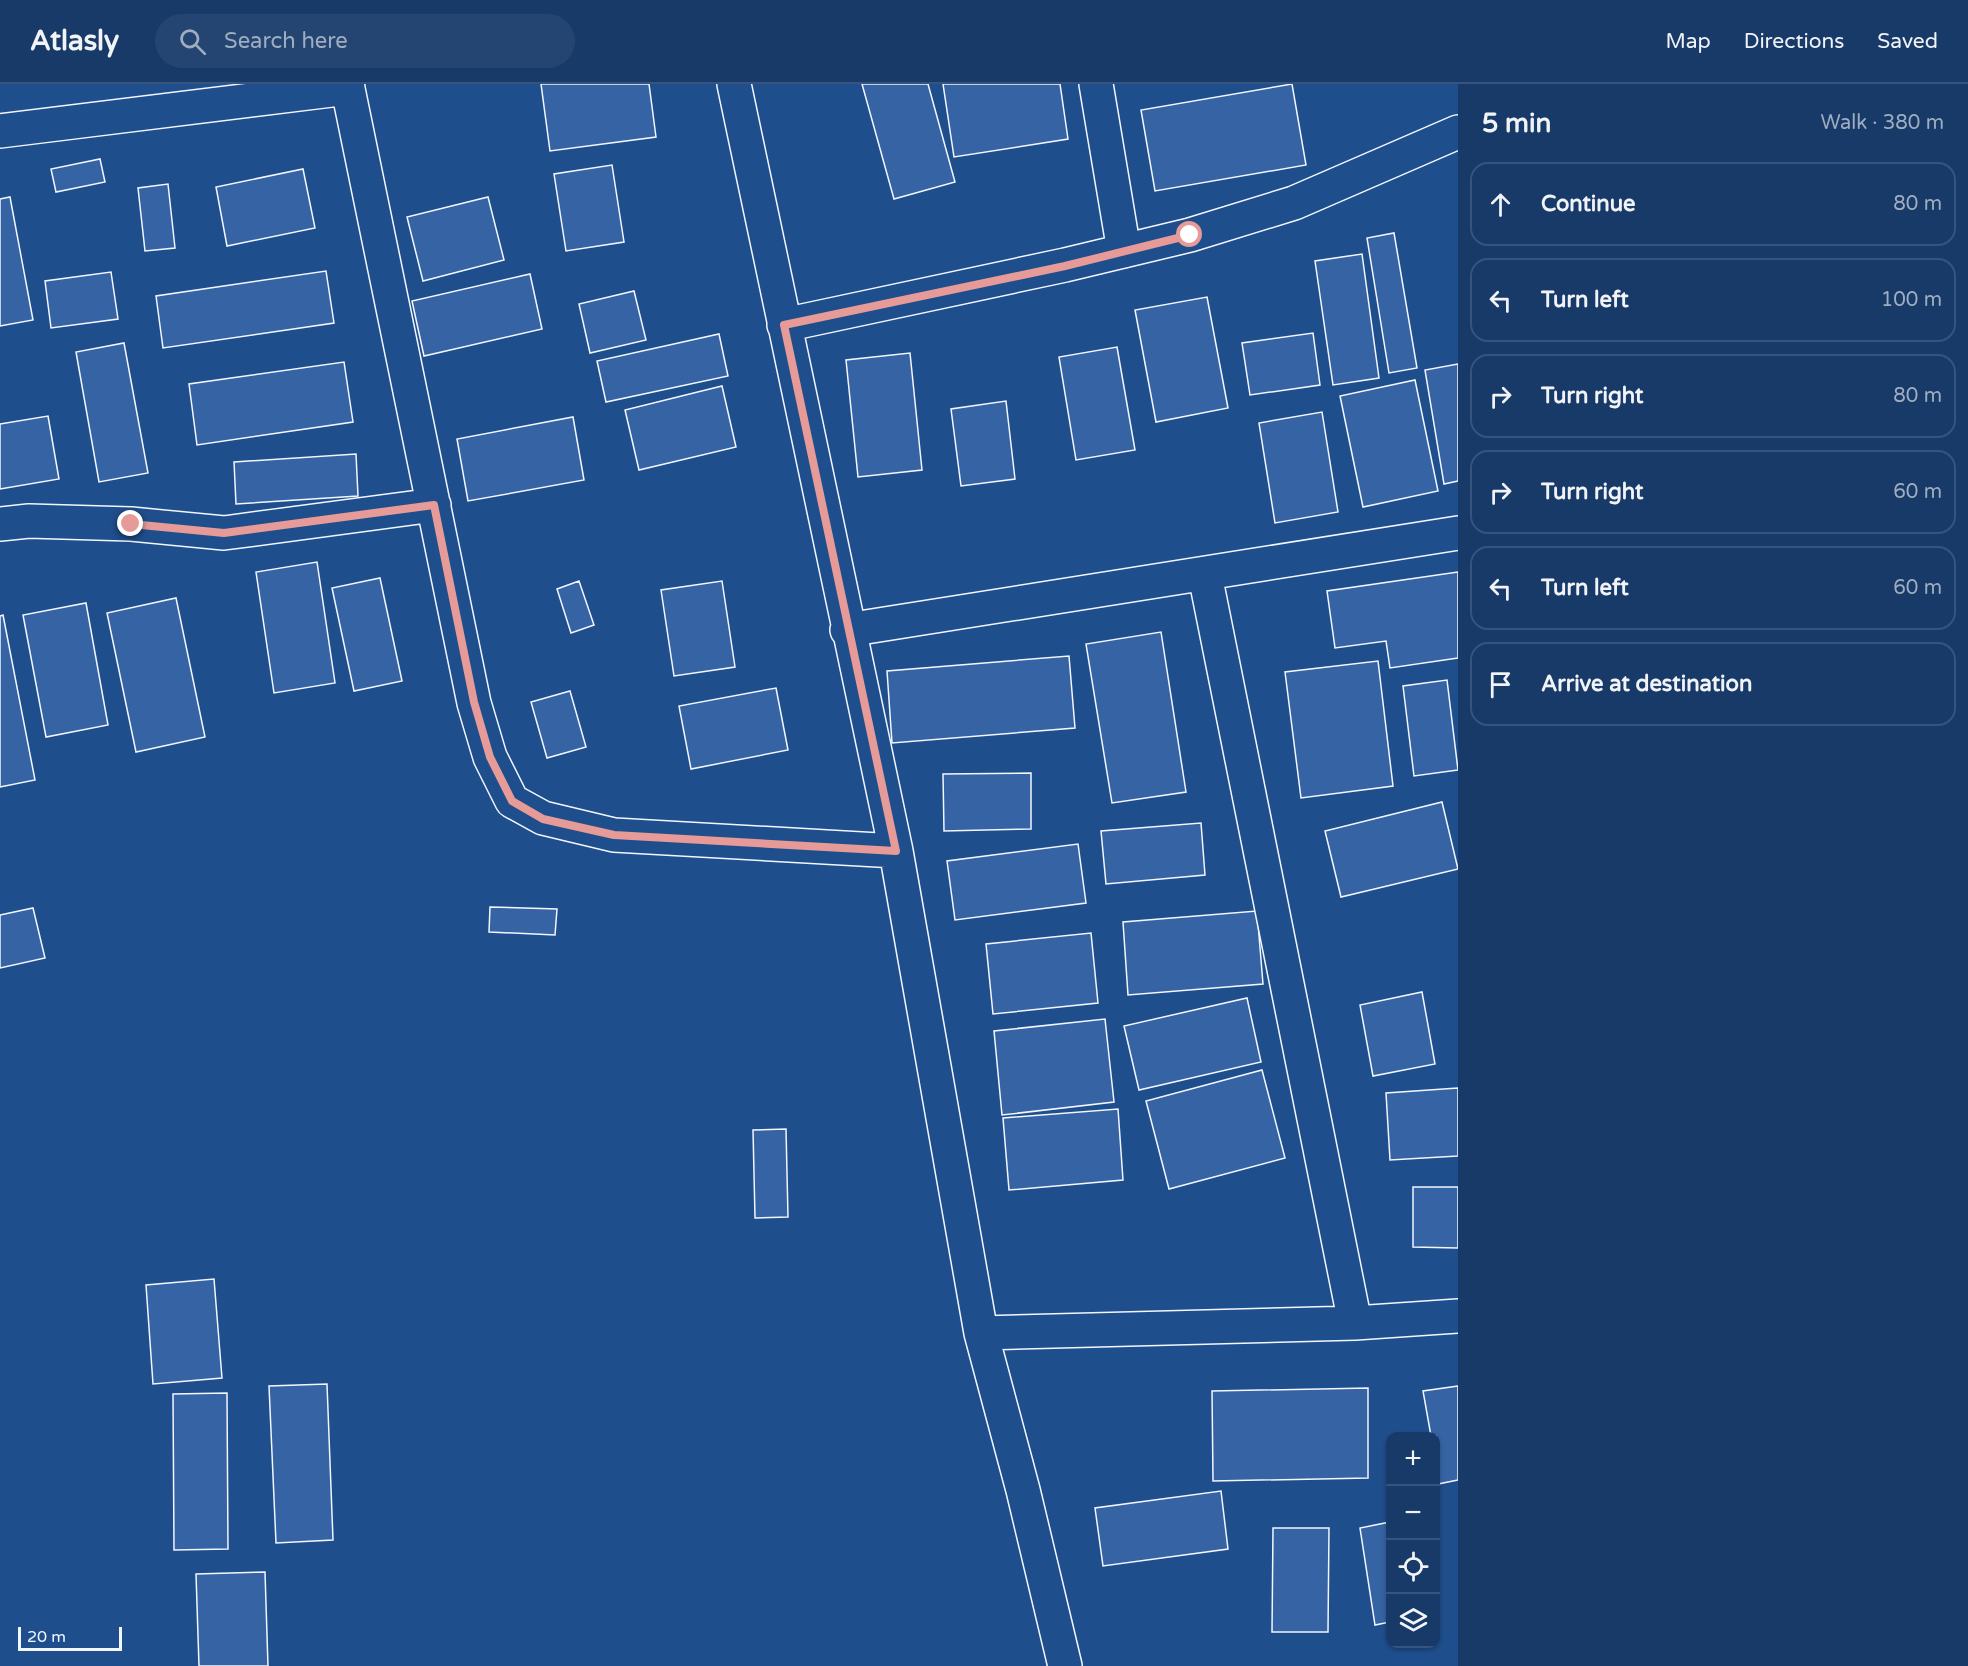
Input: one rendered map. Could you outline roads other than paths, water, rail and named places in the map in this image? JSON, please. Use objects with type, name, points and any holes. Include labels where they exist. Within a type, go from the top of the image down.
[{"type":"street","points":[[734,84],[847,630],[896,851],[981,1333],[1023,1491],[1065,1666]]},
{"type":"street","points":[[1096,84],[1124,251]]},
{"type":"street","points":[[0,131],[348,86],[474,702],[490,757],[512,801],[543,819],[614,835],[896,851]]},
{"type":"street","points":[[784,325],[1190,235],[1294,202],[1458,132]]},
{"type":"street","points":[[0,524],[29,521],[131,524],[224,533],[434,505]]},
{"type":"street","points":[[847,630],[1205,575],[1458,533]]},
{"type":"street","points":[[1205,575],[1354,1323]]},
{"type":"street","points":[[981,1333],[1354,1323],[1458,1316]]}]
